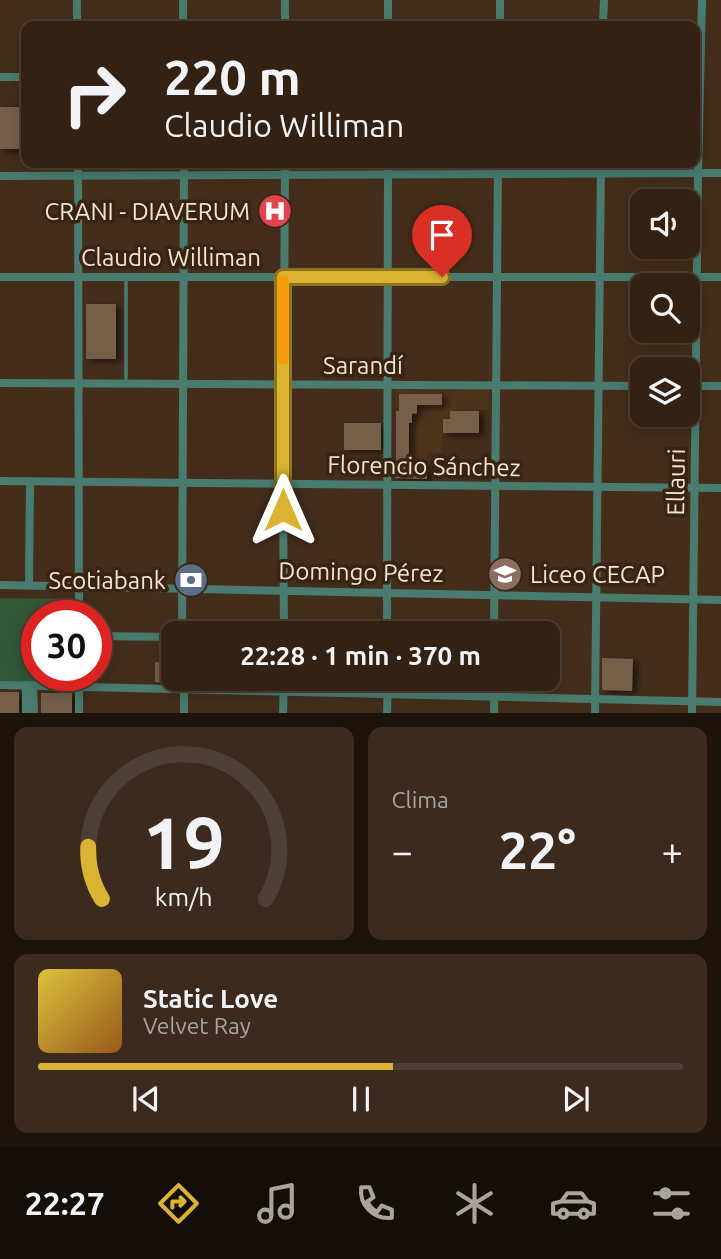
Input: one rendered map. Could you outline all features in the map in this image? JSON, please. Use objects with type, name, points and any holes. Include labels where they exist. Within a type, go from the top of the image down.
[{"type":"street","points":[[77,0],[78,21]]},
{"type":"street","points":[[183,0],[183,21]]},
{"type":"street","points":[[285,0],[285,21]]},
{"type":"street","points":[[388,0],[388,21]]},
{"type":"street","points":[[500,0],[500,21]]},
{"type":"street","points":[[603,21],[604,0]]},
{"type":"street","name":"Ellauri","points":[[700,34],[702,0]]},
{"type":"street","points":[[0,77],[21,77]]},
{"type":"street","points":[[78,168],[79,600]]},
{"type":"street","points":[[182,621],[184,168]]},
{"type":"street","points":[[284,621],[285,168]]},
{"type":"street","points":[[387,621],[388,168]]},
{"type":"street","points":[[494,621],[498,168]]},
{"type":"street","points":[[595,713],[601,168]]},
{"type":"street","name":"Ellauri","points":[[698,168],[698,273]]},
{"type":"street","points":[[0,176],[721,173]]},
{"type":"street","name":"Claudio Williman","points":[[0,277],[630,277]]},
{"type":"street","name":"Claudio Williman","points":[[700,277],[721,277]]},
{"type":"street","name":"Sarandí","points":[[0,383],[630,386]]},
{"type":"street","points":[[700,386],[721,386]]},
{"type":"street","name":"Ellauri","points":[[692,713],[693,427]]},
{"type":"street","name":"Florencio Sánchez","points":[[0,481],[721,488]]},
{"type":"street","points":[[29,586],[30,481]]},
{"type":"street","name":"Domingo Pérez","points":[[0,585],[721,600]]},
{"type":"street","points":[[112,636],[161,637]]},
{"type":"street","points":[[0,685],[21,685]]},
{"type":"street","points":[[112,686],[161,685]]},
{"type":"street","points":[[26,713],[28,691]]},
{"type":"street","points":[[30,691],[34,713]]},
{"type":"street","points":[[79,691],[79,713]]},
{"type":"street","points":[[184,691],[184,713]]},
{"type":"street","points":[[272,691],[721,702]]},
{"type":"street","points":[[387,713],[388,691]]},
{"type":"street","points":[[494,691],[494,713]]},
{"type":"street","points":[[283,713],[284,692]]},
{"type":"lane","points":[[126,277],[126,383]]},
{"type":"shaded area","points":[[399,388],[489,389],[489,410],[479,410],[479,433],[442,433],[441,453],[427,453],[427,479],[393,477],[393,470],[396,470],[395,392]]},
{"type":"green space","points":[[0,598],[71,599],[21,600],[21,682],[0,682]]},
{"type":"building","points":[[0,107],[21,107],[20,149],[0,149]]},
{"type":"building","points":[[86,304],[116,304],[116,359],[86,359]]},
{"type":"building","points":[[399,394],[442,394],[442,405],[417,405],[417,413],[412,414],[412,423],[409,423],[409,466],[427,467],[427,479],[394,478]]},
{"type":"building","points":[[450,411],[479,411],[479,433],[443,433],[443,419],[450,419]]},
{"type":"building","points":[[344,423],[381,423],[381,450],[344,450]]},
{"type":"building","points":[[602,658],[633,659],[632,691],[603,690]]},
{"type":"building","points":[[155,662],[161,662],[161,682],[155,682]]},
{"type":"building","points":[[0,692],[19,692],[19,713],[0,713]]},
{"type":"building","points":[[41,693],[72,693],[72,713],[41,713]]},
{"type":"slow traffic","points":[[283,281],[283,359]]},
{"type":"place","name":"CRANI - DIAVERUM","points":[[275,211]]},
{"type":"place","name":"Liceo CECAP","points":[[505,574]]},
{"type":"place","name":"Scotiabank","points":[[191,580]]},
{"type":"route","points":[[283,510],[283,277],[442,277]]}]
